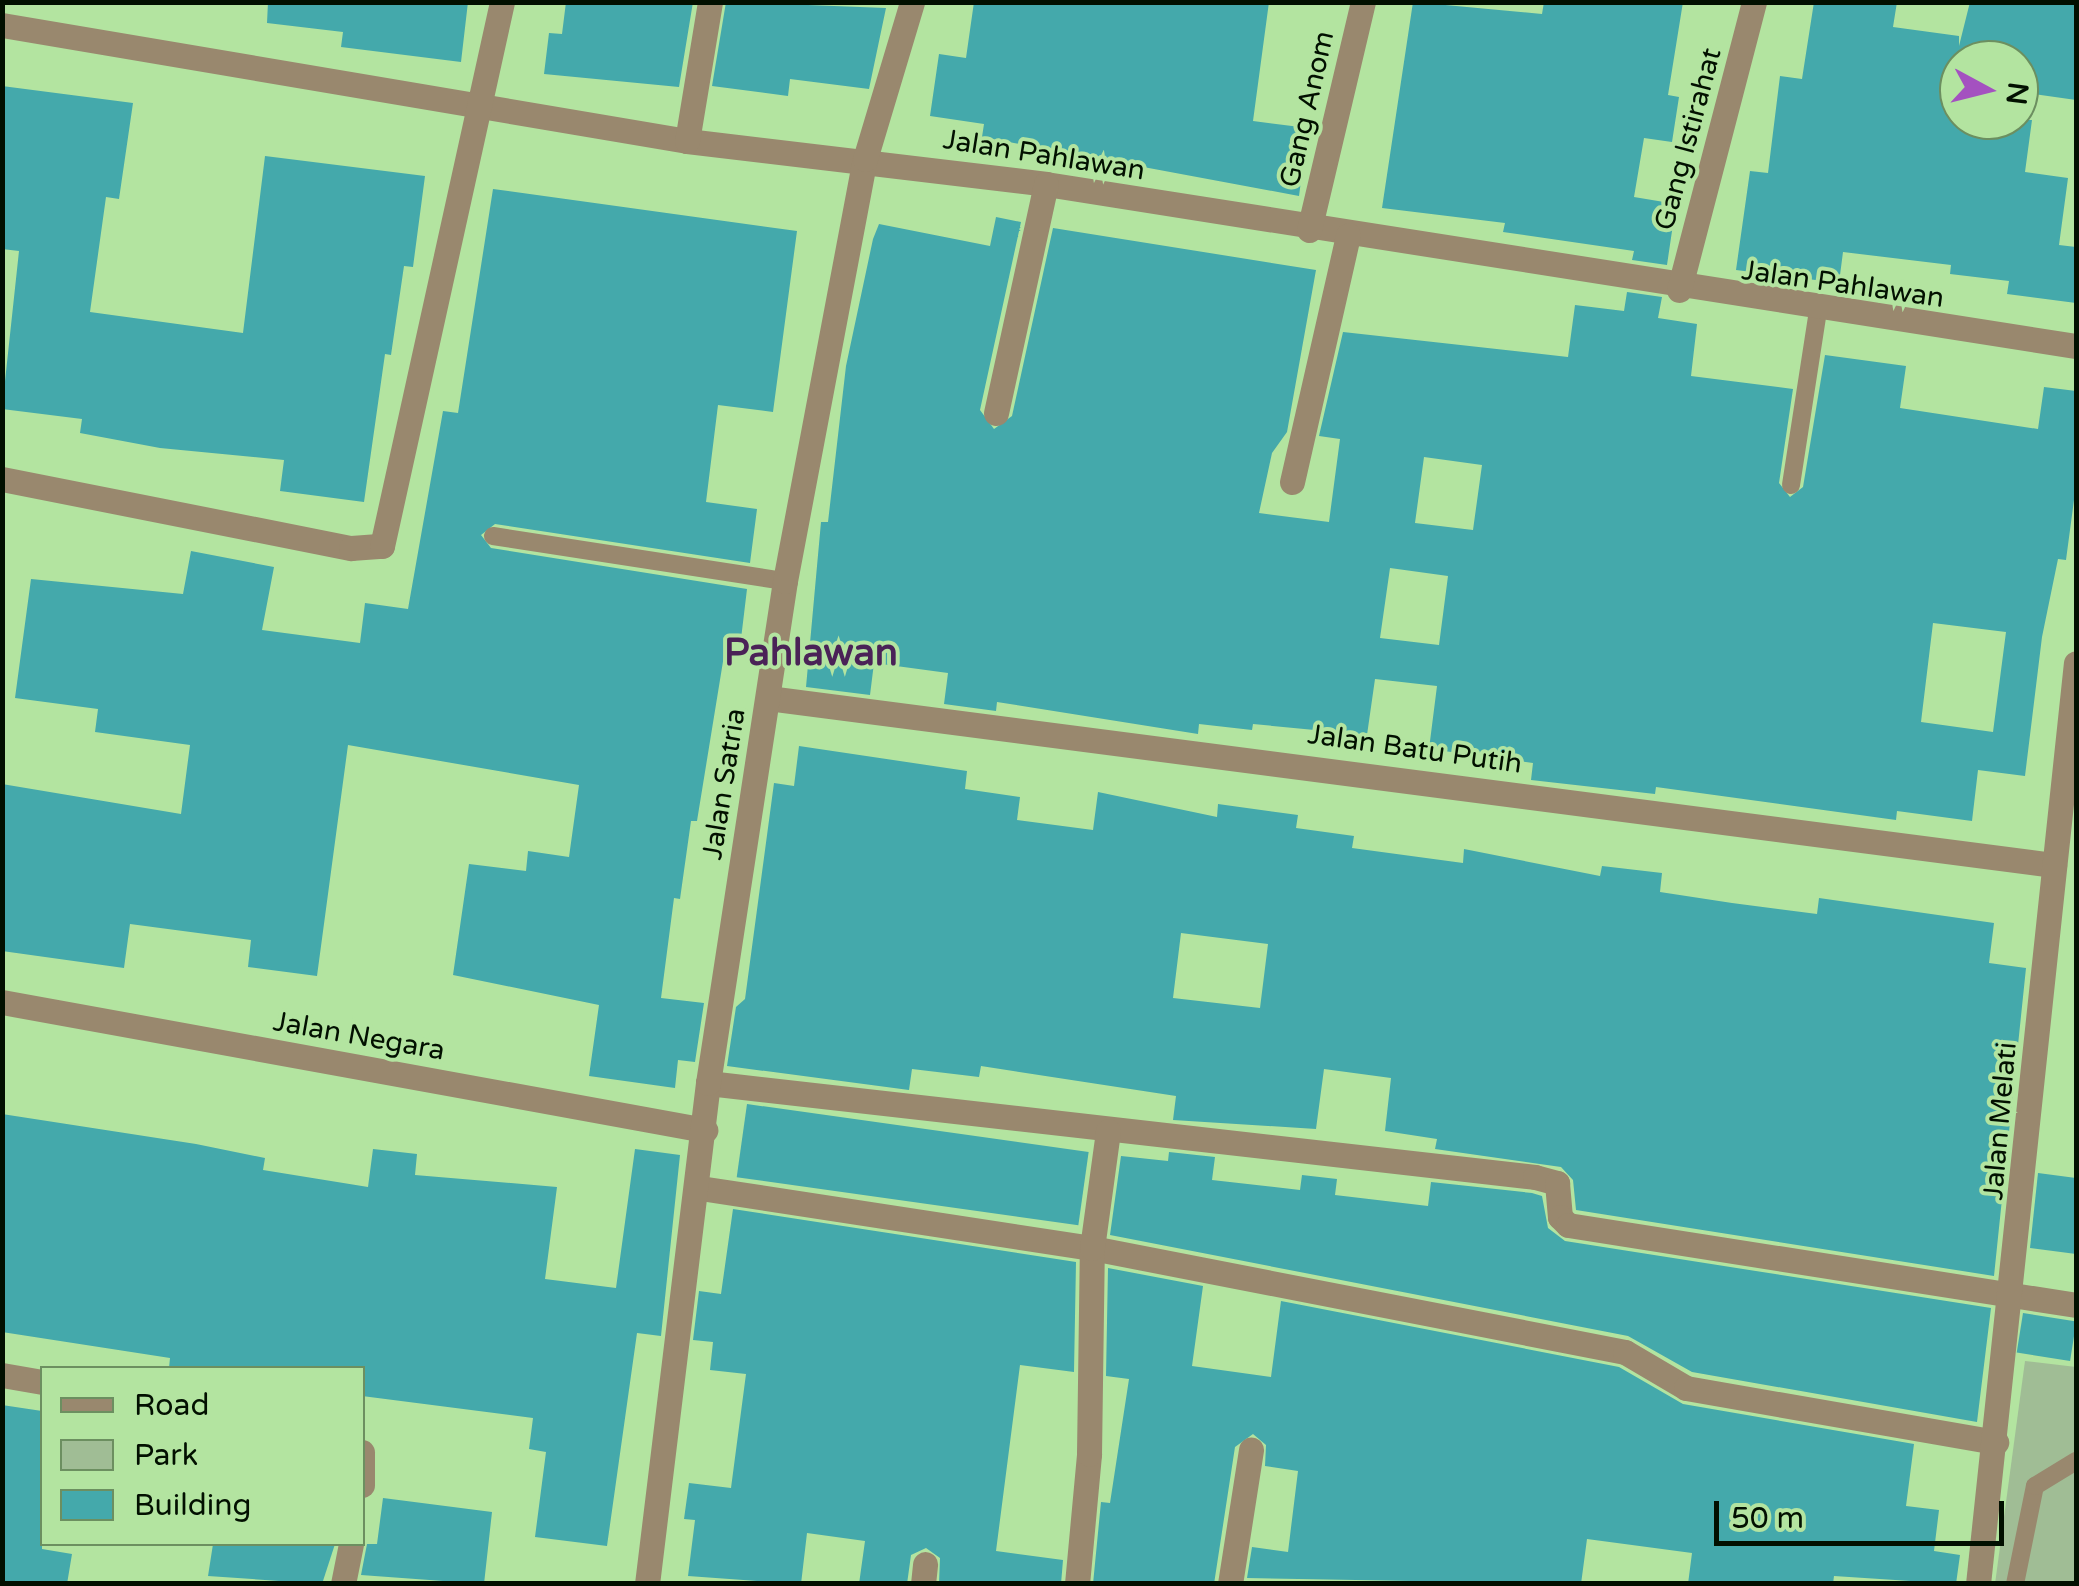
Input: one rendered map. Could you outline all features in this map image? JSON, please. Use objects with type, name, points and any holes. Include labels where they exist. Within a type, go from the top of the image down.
[{"type":"street","points":[[2,480],[352,548],[382,546],[484,108],[502,2]]},
{"type":"street","points":[[688,140],[710,2]]},
{"type":"street","name":"Jalan Satria","points":[[647,1584],[700,1188],[708,1083],[785,581],[865,159],[912,2]]},
{"type":"street","name":"Gang Anom","points":[[1309,230],[1363,2]]},
{"type":"street","name":"Gang Istirahat","points":[[1679,290],[1754,2]]},
{"type":"street","name":"Jalan Pahlawan","points":[[2,25],[688,140],[1046,184],[1679,290],[2076,346]]},
{"type":"street","points":[[996,413],[1046,184]]},
{"type":"street","points":[[1292,482],[1348,235]]},
{"type":"street","name":"Jalan Melati","points":[[1978,1584],[2013,1296],[2076,663]]},
{"type":"street","name":"Jalan Batu Putih","points":[[768,698],[2054,864]]},
{"type":"street","name":"Jalan Negara","points":[[2,1002],[705,1130]]},
{"type":"street","points":[[708,1083],[1535,1176],[1557,1183],[1560,1217],[1568,1225],[2076,1305]]},
{"type":"street","points":[[1076,1584],[1089,1454],[1092,1248],[1108,1131]]},
{"type":"street","points":[[700,1188],[1092,1248],[1625,1352],[1686,1388],[1996,1442]]},
{"type":"street","points":[[2,1374],[40,1382]]},
{"type":"street","points":[[1230,1584],[1251,1450]]},
{"type":"street","points":[[343,1584],[351,1546]]},
{"type":"lane","points":[[1791,485],[1818,311]]},
{"type":"lane","points":[[493,536],[785,581]]},
{"type":"lane","points":[[2014,1584],[2035,1486],[2076,1461]]},
{"type":"green space","points":[[2025,1361],[2076,1367],[2076,1583],[1995,1584]]},
{"type":"building","points":[[268,2],[468,2],[461,62],[341,47],[343,32],[267,23]]},
{"type":"building","points":[[566,2],[693,2],[679,87],[544,74],[549,33],[562,34]]},
{"type":"building","points":[[726,2],[886,8],[869,89],[790,79],[788,96],[712,86]]},
{"type":"building","points":[[974,2],[1269,2],[1253,121],[1308,128],[1299,196],[982,137],[984,124],[930,116],[939,54],[966,58]]},
{"type":"building","points":[[1413,2],[1542,14],[1544,2],[1683,2],[1668,95],[1679,97],[1672,142],[1644,138],[1634,197],[1676,204],[1667,265],[1632,260],[1634,251],[1503,232],[1505,223],[1382,208]]},
{"type":"building","points":[[1814,2],[1897,2],[1893,27],[1959,36],[1959,40],[1939,40],[1939,140],[2029,140],[2025,172],[2068,178],[2059,245],[2076,247],[2076,303],[2007,294],[2009,281],[1950,274],[1951,265],[1843,252],[1839,283],[1736,270],[1750,171],[1768,173],[1780,76],[1802,79]]},
{"type":"building","points":[[1970,2],[2076,2],[2076,100],[2039,95],[2039,40],[1960,40]]},
{"type":"building","points":[[2,86],[133,103],[119,199],[106,197],[90,312],[243,333],[265,156],[425,176],[413,267],[404,266],[391,355],[385,354],[364,502],[280,491],[284,460],[160,448],[80,433],[82,419],[2,409],[19,251],[2,249]]},
{"type":"building","points":[[493,189],[797,231],[773,412],[718,405],[706,502],[757,509],[750,563],[495,524],[481,535],[491,548],[747,589],[741,639],[727,637],[697,821],[691,821],[680,899],[674,898],[661,998],[704,1003],[695,1062],[678,1060],[675,1088],[589,1076],[599,1005],[453,975],[469,864],[526,871],[528,851],[569,857],[579,785],[348,745],[317,976],[248,967],[251,940],[130,924],[124,968],[2,951],[2,784],[181,814],[190,745],[95,732],[98,709],[15,698],[31,579],[183,594],[191,551],[274,567],[262,630],[360,643],[365,603],[408,609],[443,411],[458,413]]},
{"type":"building","points":[[996,217],[1021,222],[980,410],[994,429],[1012,416],[1053,228],[1316,270],[1287,432],[1272,453],[1259,513],[1329,522],[1340,439],[1319,436],[1343,332],[1568,357],[1575,305],[1624,311],[1627,292],[1662,297],[1658,318],[1697,324],[1691,376],[1793,389],[1779,483],[1790,497],[1803,487],[1825,355],[1906,366],[1900,408],[2038,429],[2044,387],[2076,391],[2076,485],[2066,560],[2058,559],[2042,637],[2025,776],[1978,770],[1972,821],[1897,811],[1896,820],[1656,787],[1655,794],[1531,780],[1533,763],[1429,749],[1437,686],[1375,679],[1367,735],[1253,724],[1252,730],[1199,724],[1198,734],[997,702],[996,711],[944,704],[948,673],[874,663],[870,695],[806,687],[821,522],[828,522],[846,366],[879,224],[990,246]],"holes":[[[1424,457],[1482,465],[1473,530],[1415,523]],[[1390,568],[1448,576],[1439,645],[1380,638]],[[1933,623],[2006,632],[1993,732],[1921,722]]]},
{"type":"building","points":[[799,746],[967,771],[965,789],[1020,797],[1017,820],[1093,830],[1098,792],[1217,817],[1218,804],[1298,815],[1296,828],[1354,836],[1352,848],[1463,863],[1464,849],[1600,876],[1602,866],[1662,873],[1660,892],[1732,903],[1817,914],[1819,898],[1994,923],[1989,963],[2026,968],[1994,1276],[1576,1210],[1573,1180],[1561,1167],[1435,1149],[1437,1139],[1385,1131],[1391,1078],[1324,1069],[1316,1129],[1173,1120],[1176,1096],[981,1066],[979,1077],[912,1069],[909,1090],[727,1066],[736,1007],[745,999],[774,783],[794,786]],"holes":[[[1181,933],[1268,944],[1260,1008],[1173,998]]]},
{"type":"building","points":[[747,1104],[1089,1152],[1078,1225],[737,1177]]},
{"type":"building","points":[[2,1114],[196,1144],[265,1158],[263,1170],[368,1187],[373,1149],[417,1154],[415,1175],[557,1187],[545,1279],[616,1288],[635,1149],[680,1155],[661,1336],[637,1333],[607,1546],[535,1537],[546,1452],[529,1449],[533,1418],[365,1396],[365,1366],[169,1366],[170,1358],[2,1332]]},
{"type":"building","points":[[1169,1152],[1215,1157],[1212,1180],[1300,1190],[1302,1175],[1337,1179],[1335,1195],[1428,1206],[1431,1182],[1532,1193],[1542,1196],[1548,1228],[1565,1241],[1991,1308],[1977,1422],[1692,1372],[1628,1336],[1110,1235],[1121,1156],[1168,1161]]},
{"type":"building","points":[[2038,1173],[2076,1178],[2076,1254],[2030,1248]]},
{"type":"building","points":[[733,1209],[1076,1262],[1074,1372],[1020,1365],[996,1551],[1063,1560],[1061,1584],[939,1584],[940,1558],[926,1548],[911,1555],[907,1584],[859,1584],[865,1541],[807,1533],[801,1584],[688,1576],[695,1520],[684,1519],[689,1483],[731,1488],[746,1374],[710,1370],[713,1342],[693,1340],[699,1291],[721,1294]]},
{"type":"building","points":[[1108,1268],[1203,1286],[1192,1366],[1271,1377],[1281,1301],[1619,1367],[1683,1404],[1914,1444],[1906,1506],[1939,1510],[1934,1551],[1960,1555],[1956,1584],[1834,1576],[1833,1584],[1688,1584],[1692,1553],[1587,1539],[1581,1584],[1247,1578],[1252,1547],[1288,1552],[1298,1471],[1265,1466],[1266,1445],[1253,1434],[1235,1447],[1214,1584],[1093,1584],[1101,1502],[1110,1503],[1129,1379],[1106,1376]]},
{"type":"building","points":[[2023,1313],[2076,1321],[2070,1361],[2017,1353]]},
{"type":"building","points":[[2,1405],[40,1411],[40,1546],[72,1554],[67,1584],[2,1584]]},
{"type":"building","points":[[383,1498],[492,1512],[484,1584],[361,1575],[367,1544],[377,1544]]},
{"type":"building","points":[[213,1546],[334,1546],[322,1584],[208,1576]]},
{"type":"district","name":"Pahlawan","points":[[811,654]]}]
